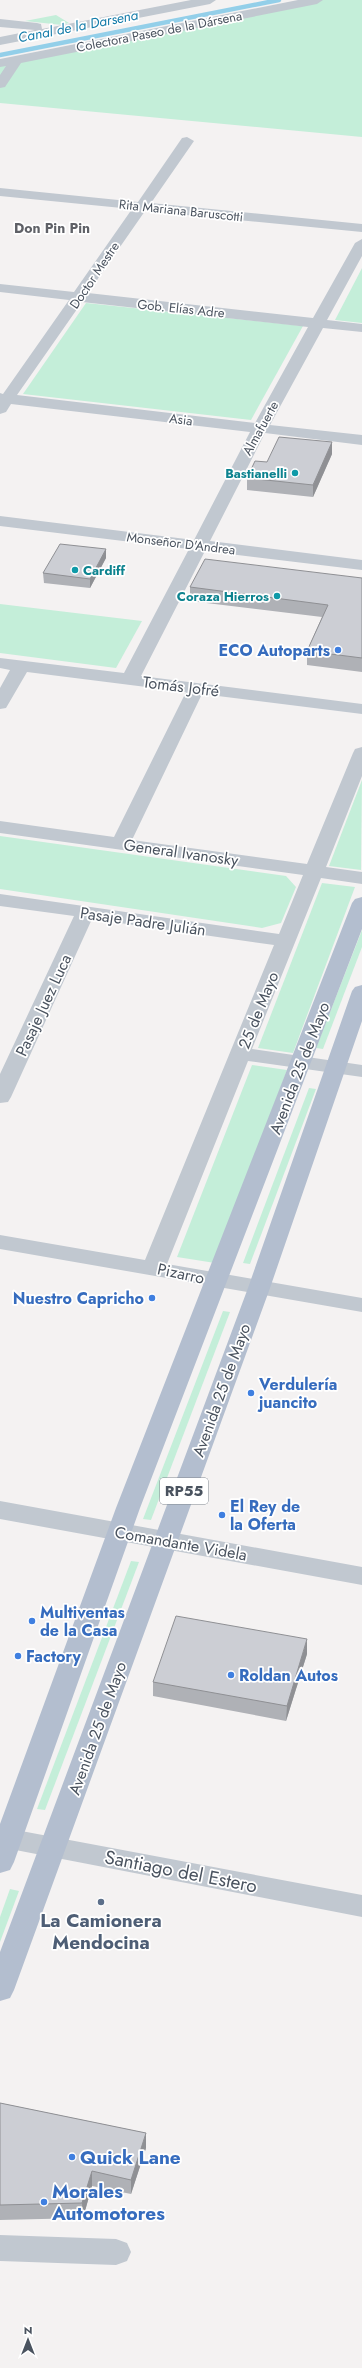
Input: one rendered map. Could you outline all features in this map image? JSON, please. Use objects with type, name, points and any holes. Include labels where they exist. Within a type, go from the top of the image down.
[{"type":"main road","name":"Avenida 25 de Mayo","points":[[3,1846],[120,1532],[362,903]]},
{"type":"main road","name":"Avenida 25 de Mayo","points":[[0,1990],[259,1288],[334,1067],[362,990]]},
{"type":"street","points":[[0,41],[210,0]]},
{"type":"street","name":"Colectora Paseo de la Dársena","points":[[0,63],[317,0]]},
{"type":"street","points":[[0,23],[62,29]]},
{"type":"street","points":[[0,84],[17,59]]},
{"type":"street","name":"Doctor Mestre","points":[[2,402],[80,297],[187,141]]},
{"type":"street","name":"Rita Mariana Baruscotti","points":[[0,192],[362,228]]},
{"type":"street","name":"Almafuerte","points":[[130,679],[198,545],[260,428],[362,243]]},
{"type":"street","name":"Gob. Elías Adre","points":[[0,288],[362,328]]},
{"type":"street","name":"Asia","points":[[2,402],[260,428],[362,440]]},
{"type":"street","name":"Monseñor D'Andrea","points":[[0,520],[362,564]]},
{"type":"street","name":"Tomás Jofré","points":[[0,663],[362,709]]},
{"type":"street","points":[[0,704],[21,666]]},
{"type":"street","points":[[120,844],[197,688]]},
{"type":"street","name":"25 de Mayo","points":[[154,1268],[362,753]]},
{"type":"street","name":"General Ivanosky","points":[[0,827],[362,878]]},
{"type":"street","name":"Pasaje Padre Julián","points":[[0,900],[286,941]]},
{"type":"street","name":"Pasaje Juez Luca","points":[[0,1097],[85,913]]},
{"type":"street","points":[[240,1054],[362,1071]]},
{"type":"street","name":"Pizarro","points":[[0,1242],[362,1305]]},
{"type":"street","name":"Comandante Videla","points":[[0,1510],[362,1576]]},
{"type":"street","name":"Santiago del Estero","points":[[3,1846],[53,1846],[362,1906]]},
{"type":"street","points":[[0,2248],[116,2252]]},
{"type":"green space","points":[[317,0],[362,0],[362,137],[0,103],[0,63]]},
{"type":"green space","points":[[56,15],[69,23],[62,25],[25,21]]},
{"type":"green space","points":[[362,268],[362,323],[335,320]]},
{"type":"green space","points":[[86,303],[303,326],[251,420],[23,394]]},
{"type":"green space","points":[[0,604],[142,621],[116,668],[0,653]]},
{"type":"green space","points":[[362,780],[361,870],[329,866]]},
{"type":"green space","points":[[0,836],[286,876],[296,887],[281,923],[262,928],[0,889]]},
{"type":"green space","points":[[322,883],[355,887],[293,1053],[258,1048]]},
{"type":"green space","points":[[362,930],[362,947],[323,1049],[316,1048]]},
{"type":"green space","points":[[252,1065],[287,1070],[215,1263],[177,1257]]},
{"type":"green space","points":[[309,1088],[316,1089],[250,1264],[243,1263]]},
{"type":"green space","points":[[223,1311],[230,1312],[151,1520],[143,1519]]},
{"type":"green space","points":[[131,1561],[139,1562],[45,1810],[37,1809]]},
{"type":"green space","points":[[10,1889],[19,1891],[0,1942],[0,1917]]},
{"type":"building","name":"Bastianelli","points":[[279,437],[332,442],[313,485],[247,478],[255,461],[267,462]]},
{"type":"building","name":"Cardiff","points":[[60,544],[106,549],[90,579],[43,573]]},
{"type":"building","points":[[205,559],[362,578],[362,658],[307,651],[328,605],[190,587]]},
{"type":"building","name":"Roldan Autos","points":[[176,1616],[307,1639],[287,1706],[153,1682]]},
{"type":"building","points":[[0,2103],[146,2133],[131,2180],[92,2171],[82,2203],[0,2205]]},
{"type":"waterway","name":"Canal de la Darsena","points":[[0,55],[279,0]]},
{"type":"place","name":"Bastianelli","points":[[295,473]]},
{"type":"place","name":"Cardiff","points":[[75,570]]},
{"type":"place","name":"Coraza Hierros","points":[[277,596]]},
{"type":"place","name":"ECO Autoparts","points":[[338,650]]},
{"type":"place","name":"Nuestro Capricho","points":[[152,1298]]},
{"type":"place","name":"Verdulería juancito","points":[[251,1393]]},
{"type":"place","name":"El Rey de la Oferta","points":[[222,1515]]},
{"type":"place","name":"Multiventas de la Casa","points":[[32,1621]]},
{"type":"place","name":"Factory","points":[[18,1656]]},
{"type":"place","name":"Roldan Autos","points":[[231,1675]]},
{"type":"place","name":"La Camionera Mendocina","points":[[101,1902]]},
{"type":"place","name":"Quick Lane","points":[[72,2157]]},
{"type":"place","name":"Morales Automotores","points":[[44,2202]]},
{"type":"district","name":"Don Pin Pin","points":[[52,228]]}]
